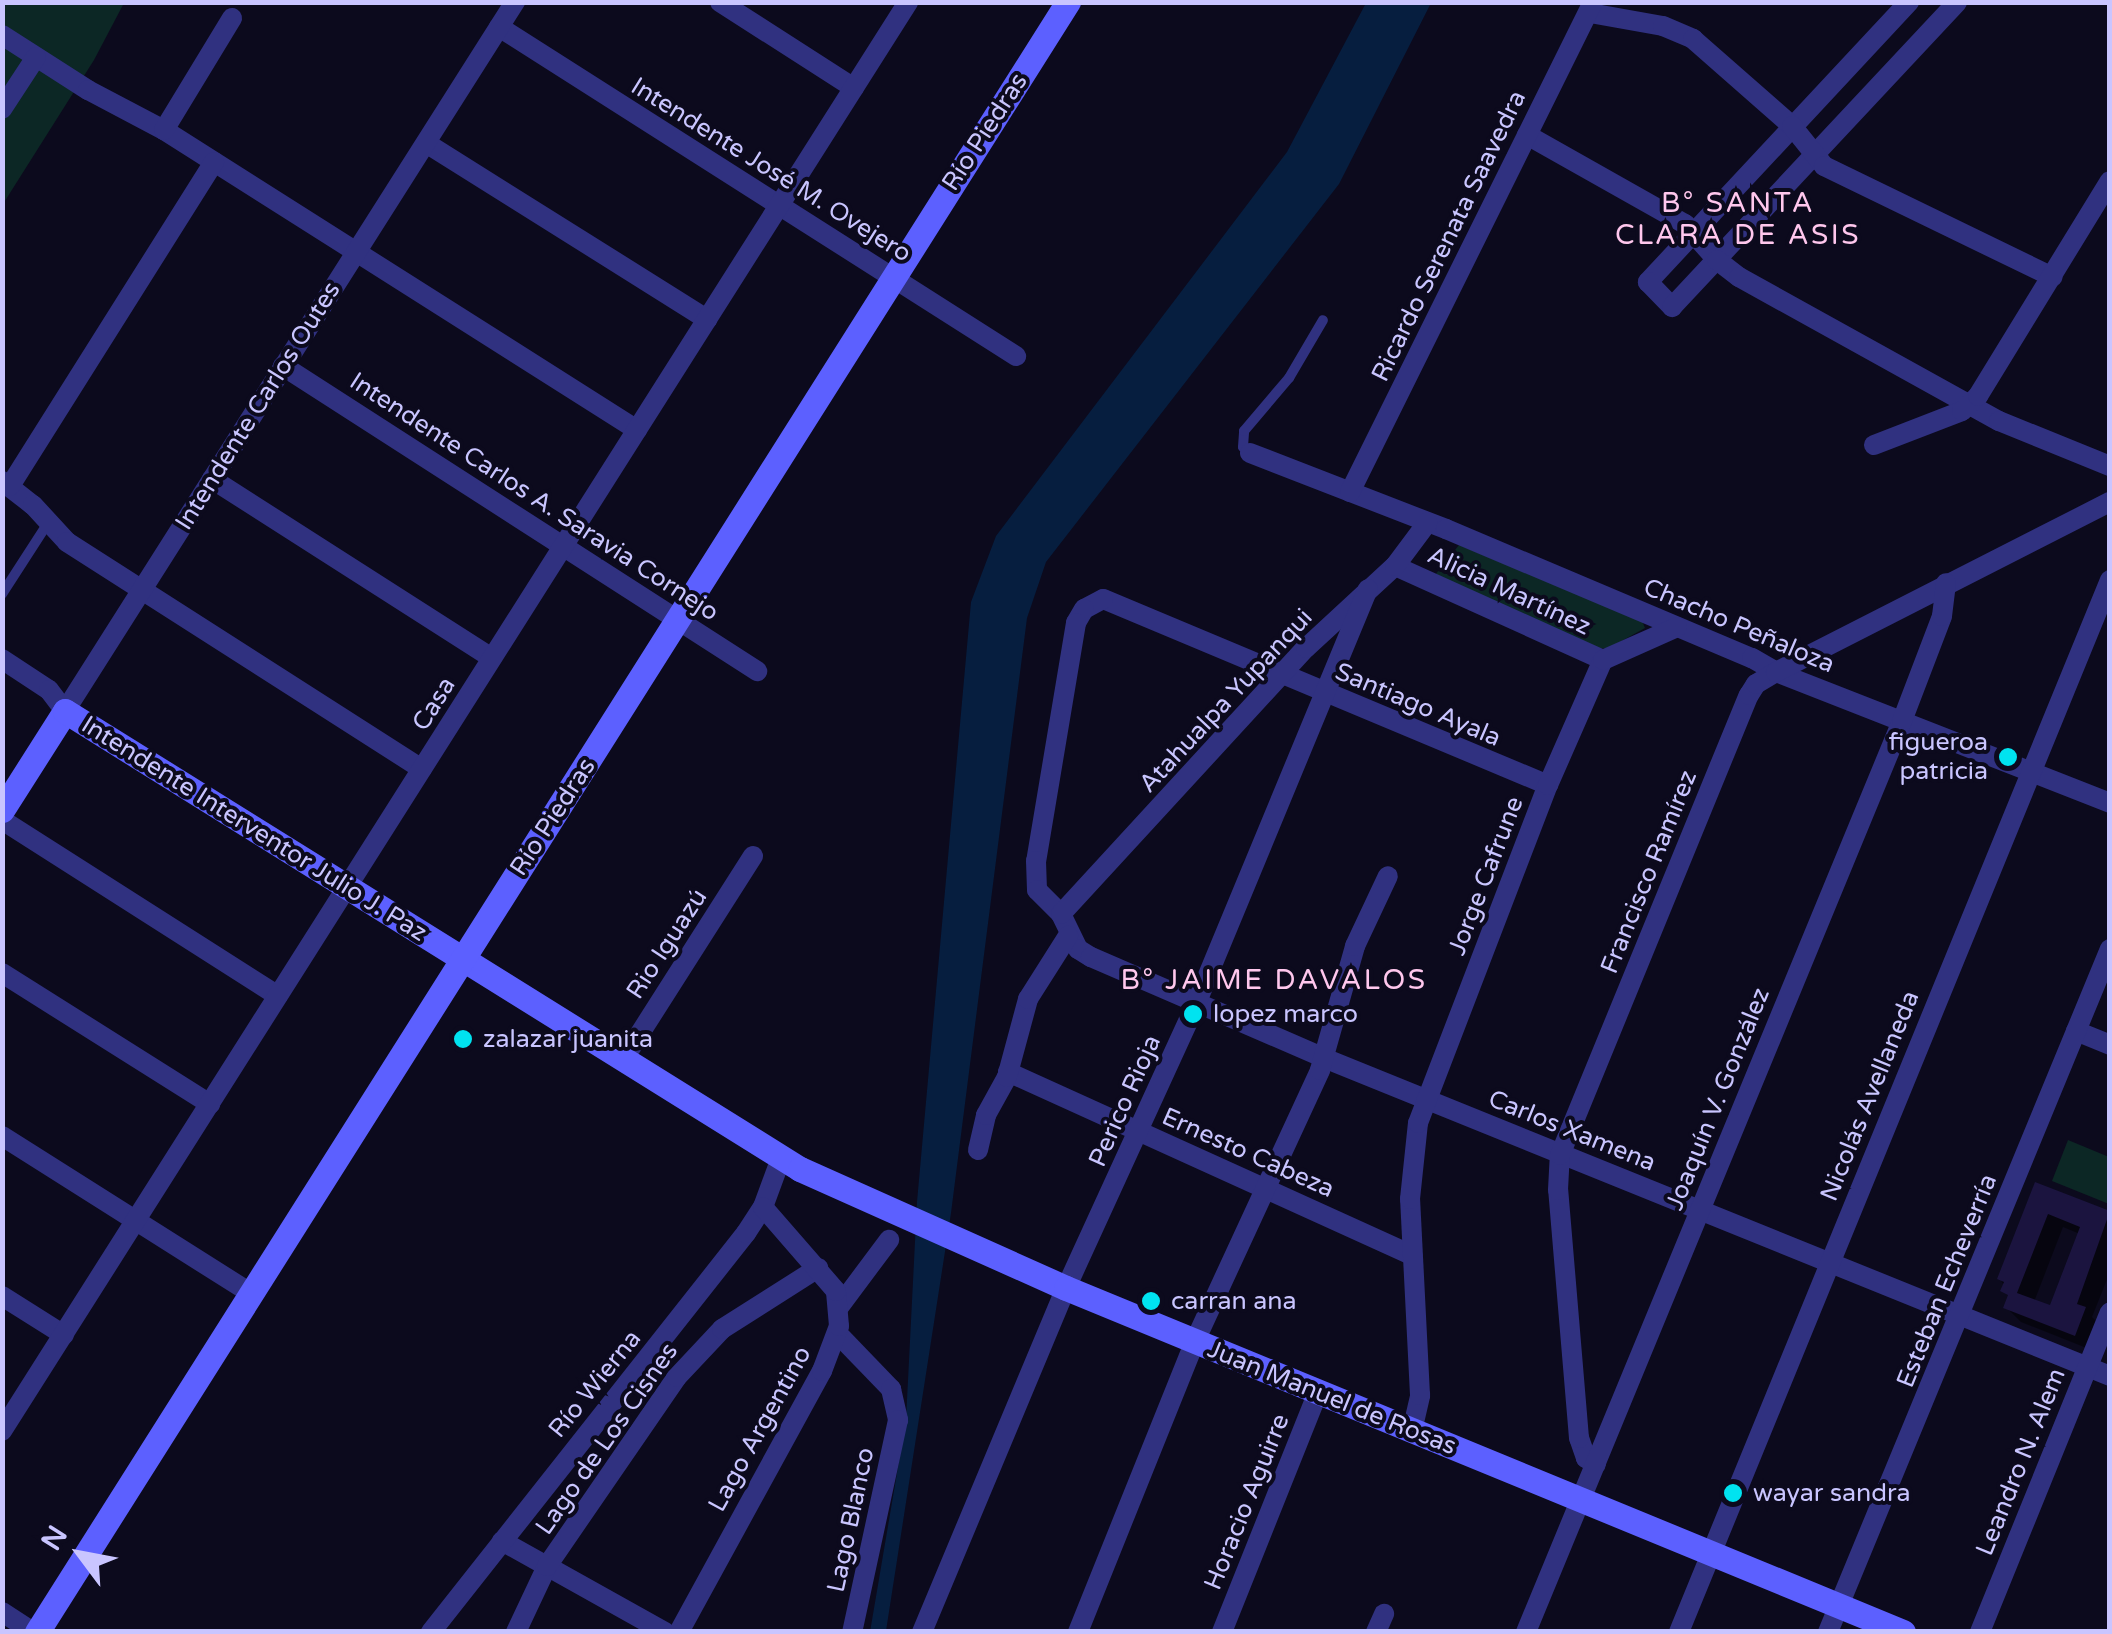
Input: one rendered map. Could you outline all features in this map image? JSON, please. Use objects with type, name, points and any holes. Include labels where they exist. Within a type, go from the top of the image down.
[{"type":"street","name":"Intendente Carlos Outes","points":[[2,810],[515,2]]},
{"type":"street","points":[[720,2],[854,88]]},
{"type":"street","name":"Casa","points":[[2,1432],[908,2]]},
{"type":"street","name":"Río Piedras","points":[[35,1632],[1068,2]]},
{"type":"street","points":[[1908,2],[1648,282],[1672,307],[1957,2]]},
{"type":"street","points":[[1591,8],[1663,26],[1693,39],[1792,126],[1815,156],[1836,172],[2052,277]]},
{"type":"street","name":"Ricardo Serenata Saavedra","points":[[1350,492],[1591,8]]},
{"type":"street","points":[[164,130],[232,18]]},
{"type":"street","name":"Intendente José M. Ovejero","points":[[499,27],[1016,356]]},
{"type":"street","points":[[2,36],[164,130],[637,430]]},
{"type":"street","points":[[2,109],[36,57]]},
{"type":"street","points":[[1527,135],[1694,233],[1717,260],[1968,405],[2042,441],[2110,466]]},
{"type":"street","points":[[426,143],[708,319]]},
{"type":"street","points":[[214,162],[6,484],[67,542],[422,769]]},
{"type":"street","points":[[1874,445],[1968,405],[2110,182]]},
{"type":"street","name":"Intendente Carlos A. Saravia Cornejo","points":[[284,366],[757,671]]},
{"type":"street","name":"Chacho Peñaloza","points":[[1250,453],[1677,627],[1776,672],[2110,803]]},
{"type":"street","points":[[212,479],[492,658]]},
{"type":"street","name":"Francisco Ramírez","points":[[1596,1464],[1586,1458],[1579,1438],[1558,1190],[1560,1155],[1748,695],[1756,684],[1776,672],[2110,502]]},
{"type":"street","name":"Atahualpa Yupanqui","points":[[1061,914],[1284,676],[1394,566],[1427,523]]},
{"type":"street","name":"Alicia Martínez","points":[[1394,566],[1603,660]]},
{"type":"street","name":"Nicolás Avellaneda","points":[[1679,1632],[2110,580]]},
{"type":"street","name":"Joaquín V. González","points":[[1526,1632],[1902,721],[1942,616],[1946,583]]},
{"type":"street","name":"Perico Rioja","points":[[922,1632],[1066,1288],[1141,1132],[1196,1004],[1368,589]]},
{"type":"street","name":"Santiago Ayala","points":[[1061,914],[1042,899],[1036,861],[1076,622],[1084,609],[1103,600],[1548,786]]},
{"type":"street","points":[[1603,660],[1677,627]]},
{"type":"street","name":"Intendente Interventor Julio J. Paz","points":[[2,659],[50,690],[64,711],[463,957]]},
{"type":"street","name":"Jorge Cafrune","points":[[1412,1431],[1420,1395],[1412,1255],[1413,1148],[1426,1098],[1548,786],[1603,660]]},
{"type":"street","points":[[2,820],[278,996]]},
{"type":"street","name":"Rio Iguazú","points":[[622,1060],[753,856]]},
{"type":"street","points":[[1078,1632],[1196,1341],[1324,1058],[1355,946],[1388,876]]},
{"type":"street","points":[[978,1150],[986,1115],[1008,1072],[1028,999],[1068,936],[1061,914]]},
{"type":"street","name":"Carlos Xamena","points":[[1068,936],[1091,956],[1196,1004],[2110,1376]]},
{"type":"street","name":"Esteban Echeverría","points":[[1828,1632],[2110,949]]},
{"type":"street","name":"Juan Manuel de Rosas","points":[[463,957],[780,1158],[905,1217],[1066,1288],[1904,1632]]},
{"type":"street","points":[[2,973],[210,1104]]},
{"type":"street","points":[[2076,1031],[2110,1044]]},
{"type":"street","name":"Ernesto Cabeza","points":[[1008,1072],[1412,1255]]},
{"type":"street","points":[[2,1136],[252,1294]]},
{"type":"street","name":"Río Wierna","points":[[431,1632],[763,1207],[780,1158]]},
{"type":"street","points":[[763,1207],[818,1268],[836,1292],[839,1307]]},
{"type":"street","points":[[839,1307],[889,1240]]},
{"type":"street","name":"Lago de Los Cisnes","points":[[516,1632],[547,1566],[698,1353],[735,1319],[818,1268]]},
{"type":"street","points":[[2,1296],[64,1335]]},
{"type":"street","name":"Lago Argentino","points":[[679,1632],[822,1371],[837,1333],[839,1307]]},
{"type":"street","name":"Leandro N. Alem","points":[[1980,1632],[2110,1312]]},
{"type":"street","name":"Lago Blanco","points":[[837,1333],[891,1390],[898,1420],[852,1632]]},
{"type":"street","name":"Horacio Aguirre","points":[[1222,1632],[1318,1392]]},
{"type":"street","points":[[502,1541],[664,1632]]},
{"type":"street","points":[[2,1612],[35,1632]]},
{"type":"lane","points":[[1250,453],[1243,447],[1244,431],[1289,378],[1322,320]]},
{"type":"lane","points":[[2,594],[48,523]]},
{"type":"green space","points":[[3,3],[124,3],[94,60],[3,204]]},
{"type":"green space","points":[[1459,545],[1642,621],[1645,628],[1609,648],[1593,649],[1435,575]]},
{"type":"green space","points":[[2068,1140],[2109,1157],[2109,1204],[2052,1181]]},
{"type":"water","points":[[1366,3],[1431,3],[1339,184],[1046,562],[1027,618],[951,1213],[886,1631],[870,1632],[906,1420],[917,1202],[971,602],[996,536],[1287,152]]},
{"type":"building","points":[[2035,1182],[2110,1211],[2077,1304],[2086,1307],[2075,1336],[2003,1308],[2008,1295],[2000,1291],[2004,1282],[1997,1279]],"holes":[[[2048,1214],[2080,1227],[2050,1305],[2017,1293]]]},
{"type":"place","name":"figueroa patricia","points":[[2008,757]]},
{"type":"place","name":"lopez marco","points":[[1193,1014]]},
{"type":"place","name":"zalazar juanita","points":[[463,1039]]},
{"type":"place","name":"carran ana","points":[[1151,1301]]},
{"type":"place","name":"wayar sandra","points":[[1733,1493]]},
{"type":"district","name":"B° SANTA CLARA DE ASIS","points":[[1738,219]]},
{"type":"district","name":"B° JAIME DAVALOS","points":[[1274,980]]}]
